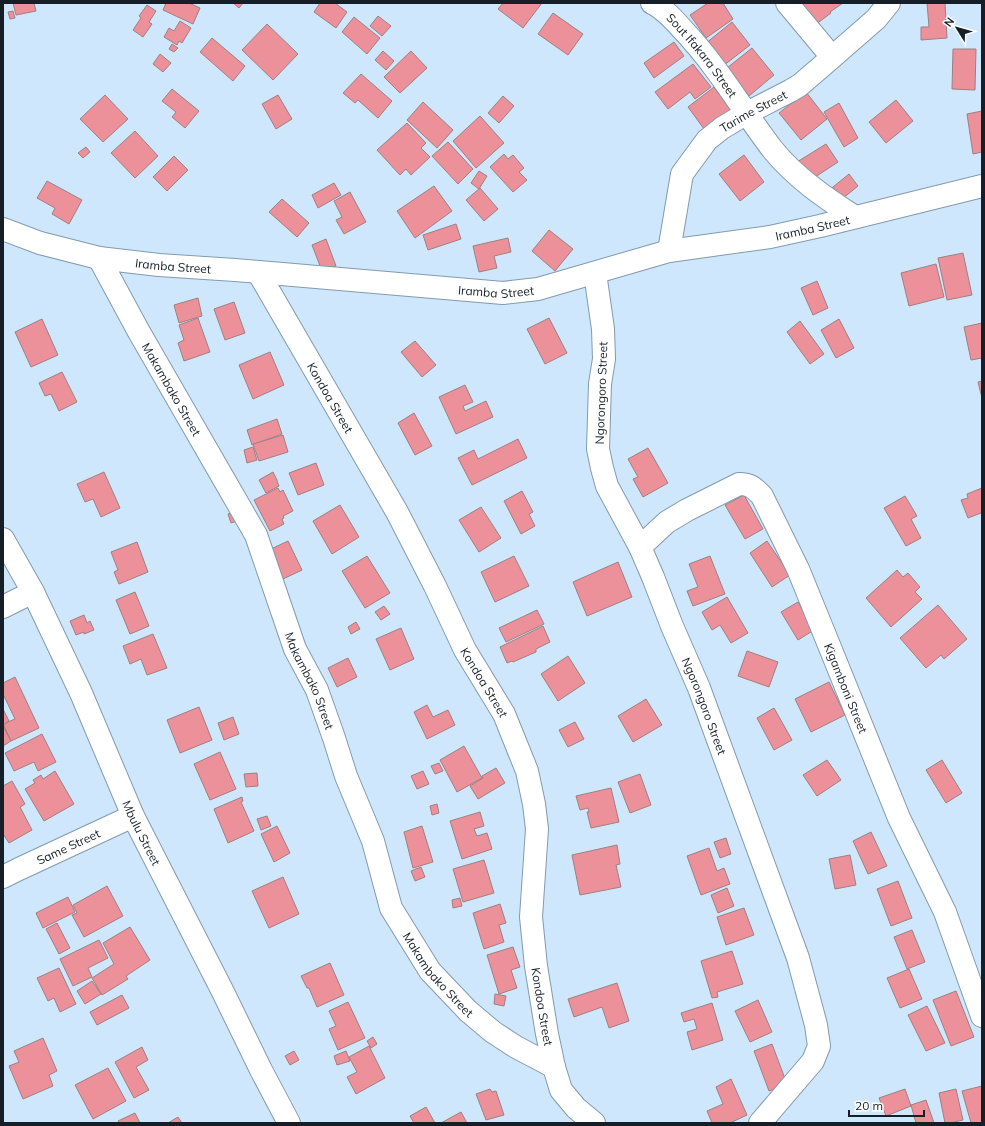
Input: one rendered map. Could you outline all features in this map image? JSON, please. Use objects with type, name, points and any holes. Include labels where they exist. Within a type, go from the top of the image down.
[{"type":"street","name":"Sout Ifakara Street","points":[[652,3],[657,5],[674,20],[697,44],[773,150],[789,168],[820,193],[855,217]]},
{"type":"street","points":[[787,3],[832,57]]},
{"type":"street","name":"Tarime Street","points":[[669,251],[682,174],[707,140],[722,128],[747,113],[790,91],[816,72],[876,19],[889,3]]},
{"type":"street","name":"Iramba Street","points":[[3,229],[40,243],[98,258],[159,265],[503,293],[538,289],[669,251],[770,237],[982,186]]},
{"type":"street","name":"Makambako Street","points":[[98,258],[256,536],[295,649],[317,690],[346,776],[373,841],[391,908],[430,971],[468,1011],[493,1032],[516,1047],[554,1066]]},
{"type":"street","name":"Kondoa Street","points":[[258,272],[397,512],[435,586],[465,650],[504,714],[527,771],[534,804],[537,829],[531,917],[540,996],[554,1066],[561,1090],[576,1108],[594,1123]]},
{"type":"street","name":"Ngorongoro Street","points":[[595,273],[603,329],[604,359],[600,384],[598,449],[607,486],[640,547],[699,688],[798,958],[816,1025],[819,1046],[813,1061],[760,1123]]},
{"type":"street","name":"Kigamboni Street","points":[[640,547],[667,522],[686,510],[739,484],[746,484],[753,487],[762,496],[798,569],[899,818],[945,912],[982,1016]]},
{"type":"street","name":"Mbulu Street","points":[[3,539],[33,592],[81,693],[133,816],[289,1123]]},
{"type":"street","points":[[3,607],[33,592]]},
{"type":"street","name":"Same Street","points":[[3,877],[133,816]]},
{"type":"building","points":[[13,3],[34,3],[36,11],[16,15]]},
{"type":"building","points":[[166,3],[189,3],[200,8],[193,24],[163,10]]},
{"type":"building","points":[[233,3],[243,3],[239,8]]},
{"type":"building","points":[[320,3],[335,3],[347,12],[336,28],[314,12]]},
{"type":"building","points":[[503,3],[542,3],[523,28],[498,9]]},
{"type":"building","points":[[708,3],[723,3],[733,19],[706,38],[690,15]]},
{"type":"building","points":[[799,3],[843,3],[815,25]]},
{"type":"building","points":[[927,3],[945,3],[947,38],[921,40],[921,27],[929,27]]},
{"type":"building","points":[[147,5],[156,11],[149,22],[152,24],[143,37],[133,30],[141,18],[139,16]]},
{"type":"building","points":[[13,11],[15,18],[10,19],[8,12]]},
{"type":"building","points":[[553,13],[583,34],[568,55],[538,34]]},
{"type":"building","points":[[378,16],[391,26],[382,36],[370,26]]},
{"type":"building","points":[[354,17],[380,38],[367,54],[342,32]]},
{"type":"building","points":[[180,21],[191,28],[182,43],[179,41],[177,45],[164,37],[169,28],[174,31]]},
{"type":"building","points":[[732,22],[750,45],[723,66],[705,44]]},
{"type":"building","points":[[267,24],[298,54],[273,80],[242,50]]},
{"type":"building","points":[[212,38],[245,66],[233,81],[200,52]]},
{"type":"building","points":[[674,42],[684,56],[654,78],[644,63]]},
{"type":"building","points":[[172,44],[178,48],[174,52],[169,49]]},
{"type":"building","points":[[752,48],[774,75],[749,96],[727,68]]},
{"type":"building","points":[[953,49],[976,49],[975,90],[952,89]]},
{"type":"building","points":[[383,51],[394,61],[386,70],[375,60]]},
{"type":"building","points":[[411,51],[427,68],[400,93],[384,77]]},
{"type":"building","points":[[160,54],[171,63],[163,72],[153,64]]},
{"type":"building","points":[[693,64],[711,87],[695,99],[690,92],[668,109],[655,92]]},
{"type":"building","points":[[361,74],[392,101],[378,118],[358,100],[355,103],[343,93]]},
{"type":"building","points":[[714,87],[733,113],[707,133],[688,107]]},
{"type":"building","points":[[172,89],[199,111],[185,128],[172,117],[176,112],[162,101]]},
{"type":"building","points":[[806,92],[827,119],[801,140],[779,113]]},
{"type":"building","points":[[105,95],[128,119],[103,142],[80,119]]},
{"type":"building","points":[[278,95],[292,119],[276,129],[262,104]]},
{"type":"building","points":[[503,96],[514,106],[499,123],[488,113]]},
{"type":"building","points":[[896,100],[913,121],[886,143],[869,122]]},
{"type":"building","points":[[423,102],[453,130],[437,148],[407,120]]},
{"type":"building","points":[[839,103],[858,138],[844,147],[824,112]]},
{"type":"building","points":[[982,111],[982,152],[973,154],[967,114]]},
{"type":"building","points":[[480,116],[504,143],[476,168],[453,141]]},
{"type":"building","points":[[407,123],[426,143],[421,148],[430,157],[411,175],[406,169],[400,175],[377,150]]},
{"type":"building","points":[[135,131],[158,156],[135,178],[111,153]]},
{"type":"building","points":[[448,142],[473,169],[458,184],[432,156]]},
{"type":"building","points":[[826,144],[838,162],[809,181],[797,162]]},
{"type":"building","points":[[86,147],[90,152],[83,158],[78,153]]},
{"type":"building","points":[[504,154],[508,159],[513,155],[524,168],[519,172],[527,180],[513,192],[490,167]]},
{"type":"building","points":[[744,155],[764,182],[740,201],[719,174]]},
{"type":"building","points":[[174,156],[188,170],[167,191],[153,177]]},
{"type":"building","points":[[479,171],[487,176],[479,189],[471,183]]},
{"type":"building","points":[[849,174],[858,186],[837,203],[828,191]]},
{"type":"building","points":[[47,181],[82,200],[69,224],[52,214],[55,208],[37,198]]},
{"type":"building","points":[[334,183],[341,195],[318,208],[312,195]]},
{"type":"building","points":[[434,186],[452,211],[415,238],[397,211]]},
{"type":"building","points":[[480,188],[498,209],[484,221],[466,200]]},
{"type":"building","points":[[350,192],[366,222],[344,234],[336,220],[342,217],[334,201]]},
{"type":"building","points":[[282,199],[309,223],[297,237],[269,212]]},
{"type":"building","points":[[456,224],[461,239],[428,250],[423,235]]},
{"type":"building","points":[[549,230],[573,249],[555,271],[532,251]]},
{"type":"building","points":[[508,238],[511,252],[494,256],[497,268],[479,272],[473,246]]},
{"type":"building","points":[[326,239],[336,266],[322,271],[312,245]]},
{"type":"building","points":[[963,253],[972,295],[947,300],[938,258]]},
{"type":"building","points":[[936,264],[944,297],[909,306],[901,273]]},
{"type":"building","points":[[817,281],[828,308],[813,315],[801,288]]},
{"type":"building","points":[[198,298],[202,316],[179,323],[174,305]]},
{"type":"building","points":[[234,302],[245,333],[225,340],[214,309]]},
{"type":"building","points":[[198,318],[210,352],[184,361],[178,343],[184,340],[179,325]]},
{"type":"building","points":[[549,318],[567,353],[545,364],[527,329]]},
{"type":"building","points":[[42,319],[58,355],[31,367],[15,332]]},
{"type":"building","points":[[839,319],[854,348],[836,358],[821,330]]},
{"type":"building","points":[[800,321],[824,354],[810,364],[787,332]]},
{"type":"building","points":[[982,323],[982,358],[971,360],[964,327]]},
{"type":"building","points":[[415,341],[436,365],[422,377],[401,352]]},
{"type":"building","points":[[270,352],[284,385],[253,399],[239,365]]},
{"type":"building","points":[[62,372],[77,402],[59,411],[51,394],[45,396],[39,383]]},
{"type":"building","points":[[982,381],[982,398],[978,382]]},
{"type":"building","points":[[465,385],[473,402],[463,406],[465,411],[486,401],[493,417],[456,434],[439,397]]},
{"type":"building","points":[[414,413],[432,446],[415,455],[398,423]]},
{"type":"building","points":[[277,419],[282,434],[252,445],[247,430]]},
{"type":"building","points":[[283,435],[288,452],[259,461],[253,444]]},
{"type":"building","points":[[518,439],[527,458],[472,485],[458,458],[474,450],[478,459]]},
{"type":"building","points":[[253,447],[257,460],[247,463],[244,450]]},
{"type":"building","points":[[648,448],[668,483],[643,497],[633,479],[638,477],[628,459]]},
{"type":"building","points":[[316,463],[324,485],[298,495],[289,473]]},
{"type":"building","points":[[104,472],[120,508],[101,517],[93,499],[85,502],[77,484]]},
{"type":"building","points":[[273,472],[279,486],[266,493],[259,480]]},
{"type":"building","points":[[278,488],[280,492],[283,490],[293,511],[283,516],[284,518],[282,519],[284,524],[270,531],[254,500]]},
{"type":"building","points":[[982,488],[982,514],[981,513],[968,518],[961,500],[968,498],[967,494]]},
{"type":"building","points":[[522,491],[533,512],[529,514],[535,526],[521,534],[504,501]]},
{"type":"building","points":[[744,495],[763,529],[745,539],[725,505]]},
{"type":"building","points":[[905,496],[917,516],[911,519],[921,538],[906,546],[884,508]]},
{"type":"building","points":[[340,505],[359,537],[332,554],[313,521]]},
{"type":"building","points":[[481,507],[501,538],[479,552],[459,520]]},
{"type":"building","points":[[237,511],[240,520],[231,523],[228,514]]},
{"type":"building","points":[[288,541],[302,570],[283,579],[269,550]]},
{"type":"building","points":[[767,541],[790,575],[772,587],[750,553]]},
{"type":"building","points":[[137,542],[148,572],[119,584],[114,572],[118,570],[111,552]]},
{"type":"building","points":[[367,556],[390,593],[365,608],[342,571]]},
{"type":"building","points":[[514,556],[529,586],[495,602],[481,572]]},
{"type":"building","points":[[710,556],[725,594],[693,606],[687,591],[698,587],[689,564]]},
{"type":"building","points":[[618,562],[632,597],[587,616],[573,582]]},
{"type":"building","points":[[897,570],[903,577],[908,573],[920,587],[915,592],[922,599],[891,627],[866,598]]},
{"type":"building","points":[[135,592],[149,626],[130,634],[116,600]]},
{"type":"building","points":[[727,597],[748,633],[731,643],[720,625],[712,630],[702,612]]},
{"type":"building","points":[[798,602],[814,630],[798,640],[781,612]]},
{"type":"building","points":[[938,605],[967,639],[944,659],[941,655],[926,668],[900,638]]},
{"type":"building","points":[[384,606],[390,614],[381,620],[375,612]]},
{"type":"building","points":[[537,610],[544,624],[506,642],[499,628]]},
{"type":"building","points":[[84,615],[87,623],[90,621],[94,630],[76,635],[70,621]]},
{"type":"building","points":[[356,622],[360,629],[351,634],[348,627]]},
{"type":"building","points":[[543,626],[550,642],[536,649],[536,652],[507,663],[500,647]]},
{"type":"building","points":[[401,628],[414,659],[390,670],[376,639]]},
{"type":"building","points":[[153,634],[167,668],[147,675],[141,659],[130,664],[123,646]]},
{"type":"building","points":[[747,651],[778,662],[769,687],[738,676]]},
{"type":"building","points":[[568,656],[585,683],[558,701],[541,674]]},
{"type":"building","points":[[348,658],[357,677],[337,687],[328,668]]},
{"type":"building","points":[[15,677],[39,728],[11,741],[3,724],[15,719],[3,694],[3,683]]},
{"type":"building","points":[[829,682],[845,715],[811,732],[795,699]]},
{"type":"building","points":[[646,699],[662,725],[633,742],[618,716]]},
{"type":"building","points":[[427,705],[433,717],[448,710],[455,725],[427,739],[414,712]]},
{"type":"building","points":[[199,707],[212,740],[180,753],[167,720]]},
{"type":"building","points":[[774,708],[792,740],[774,750],[757,718]]},
{"type":"building","points":[[3,709],[9,721],[3,725]]},
{"type":"building","points":[[233,717],[239,734],[224,740],[218,723]]},
{"type":"building","points":[[575,722],[584,739],[568,747],[559,730]]},
{"type":"building","points":[[3,726],[11,741],[3,746]]},
{"type":"building","points":[[42,734],[56,762],[38,771],[34,762],[14,771],[5,753]]},
{"type":"building","points":[[464,746],[482,778],[457,792],[440,760]]},
{"type":"building","points":[[220,752],[236,789],[210,800],[194,764]]},
{"type":"building","points":[[827,760],[841,780],[817,796],[803,775]]},
{"type":"building","points":[[942,760],[962,793],[946,803],[926,770]]},
{"type":"building","points":[[439,763],[443,771],[435,774],[431,766]]},
{"type":"building","points":[[496,768],[505,783],[478,799],[470,786],[483,778],[482,776]]},
{"type":"building","points":[[55,771],[74,804],[44,821],[25,789],[35,783],[33,780],[41,775],[43,779]]},
{"type":"building","points":[[423,771],[429,784],[417,789],[411,776]]},
{"type":"building","points":[[257,773],[258,786],[246,787],[244,774]]},
{"type":"building","points":[[640,774],[651,805],[630,813],[618,782]]},
{"type":"building","points":[[12,781],[25,804],[20,807],[32,830],[9,843],[3,834],[3,786]]},
{"type":"building","points":[[611,788],[619,822],[591,828],[587,812],[589,812],[588,808],[580,810],[576,796]]},
{"type":"building","points":[[242,797],[243,801],[241,802],[254,831],[228,843],[214,809]]},
{"type":"building","points":[[437,804],[439,813],[432,815],[430,806]]},
{"type":"building","points":[[480,812],[484,826],[474,829],[477,836],[487,833],[492,849],[462,859],[450,821]]},
{"type":"building","points":[[267,816],[271,826],[261,830],[257,819]]},
{"type":"building","points":[[277,826],[290,853],[274,862],[261,834]]},
{"type":"building","points":[[422,826],[433,862],[413,868],[404,832]]},
{"type":"building","points":[[871,832],[887,866],[868,874],[853,841]]},
{"type":"building","points":[[726,838],[731,854],[720,858],[714,842]]},
{"type":"building","points":[[617,845],[620,864],[616,865],[621,887],[580,895],[572,855]]},
{"type":"building","points":[[709,848],[717,871],[724,868],[730,884],[701,895],[687,856]]},
{"type":"building","points":[[850,855],[856,885],[835,889],[829,859]]},
{"type":"building","points":[[484,860],[494,893],[463,902],[453,869]]},
{"type":"building","points":[[421,867],[425,877],[415,881],[411,871]]},
{"type":"building","points":[[283,877],[299,914],[269,928],[252,891]]},
{"type":"building","points":[[898,881],[912,918],[891,926],[877,889]]},
{"type":"building","points":[[107,886],[123,916],[84,937],[72,915],[77,913],[73,905]]},
{"type":"building","points":[[727,888],[734,906],[718,913],[711,895]]},
{"type":"building","points":[[68,897],[75,912],[43,928],[36,913]]},
{"type":"building","points":[[460,898],[462,906],[453,908],[452,900]]},
{"type":"building","points":[[500,904],[506,923],[499,925],[504,942],[484,949],[473,913]]},
{"type":"building","points":[[744,908],[754,935],[726,945],[717,917]]},
{"type":"building","points":[[57,923],[70,948],[59,954],[46,929]]},
{"type":"building","points":[[130,927],[150,960],[126,976],[128,979],[102,995],[92,978],[114,964],[103,943]]},
{"type":"building","points":[[912,930],[925,962],[907,969],[894,937]]},
{"type":"building","points":[[99,940],[108,958],[88,968],[92,977],[73,986],[60,959]]},
{"type":"building","points":[[513,947],[520,967],[511,970],[517,988],[499,994],[487,955]]},
{"type":"building","points":[[732,951],[743,984],[717,992],[718,997],[712,998],[701,961]]},
{"type":"building","points":[[330,963],[344,995],[317,1007],[309,988],[307,988],[301,976]]},
{"type":"building","points":[[59,968],[76,1004],[60,1012],[54,998],[48,1001],[37,978]]},
{"type":"building","points":[[909,969],[922,999],[900,1008],[887,978]]},
{"type":"building","points":[[92,981],[101,994],[85,1004],[77,991]]},
{"type":"building","points":[[617,983],[629,1021],[609,1028],[602,1007],[574,1017],[568,999]]},
{"type":"building","points":[[956,991],[974,1037],[951,1046],[933,1000]]},
{"type":"building","points":[[495,994],[506,996],[504,1006],[494,1004]]},
{"type":"building","points":[[122,995],[129,1008],[97,1025],[90,1012]]},
{"type":"building","points":[[758,1000],[772,1032],[750,1042],[735,1011]]},
{"type":"building","points":[[348,1002],[365,1038],[338,1050],[329,1029],[336,1026],[329,1011]]},
{"type":"building","points":[[712,1003],[723,1040],[692,1050],[687,1032],[697,1029],[694,1019],[684,1022],[681,1013]]},
{"type":"building","points":[[927,1006],[945,1043],[926,1051],[908,1015]]},
{"type":"building","points":[[373,1037],[377,1044],[371,1048],[367,1041]]},
{"type":"building","points":[[43,1038],[57,1071],[49,1075],[53,1086],[23,1099],[9,1066],[19,1062],[14,1051]]},
{"type":"building","points":[[772,1044],[787,1084],[769,1091],[754,1051]]},
{"type":"building","points":[[369,1046],[385,1078],[356,1094],[347,1077],[357,1072],[349,1057]]},
{"type":"building","points":[[142,1047],[148,1060],[136,1067],[149,1090],[134,1098],[115,1062]]},
{"type":"building","points":[[294,1051],[299,1060],[290,1065],[285,1056]]},
{"type":"building","points":[[346,1051],[350,1061],[337,1065],[334,1056]]},
{"type":"building","points":[[108,1068],[126,1101],[93,1119],[75,1085]]},
{"type":"building","points":[[731,1079],[747,1115],[730,1123],[712,1123],[707,1111],[723,1104],[716,1087]]},
{"type":"building","points":[[982,1086],[982,1123],[971,1123],[962,1091]]},
{"type":"building","points":[[490,1089],[492,1092],[496,1091],[504,1115],[486,1120],[476,1094]]},
{"type":"building","points":[[905,1089],[911,1106],[886,1116],[879,1098]]},
{"type":"building","points":[[956,1089],[963,1120],[945,1123],[939,1093]]},
{"type":"building","points":[[926,1100],[934,1123],[916,1123],[911,1105]]},
{"type":"building","points":[[426,1107],[435,1123],[414,1123],[410,1116]]},
{"type":"building","points":[[461,1112],[467,1123],[441,1123]]},
{"type":"building","points":[[135,1113],[140,1123],[119,1123],[118,1121]]},
{"type":"building","points":[[178,1117],[182,1123],[168,1123]]}]
